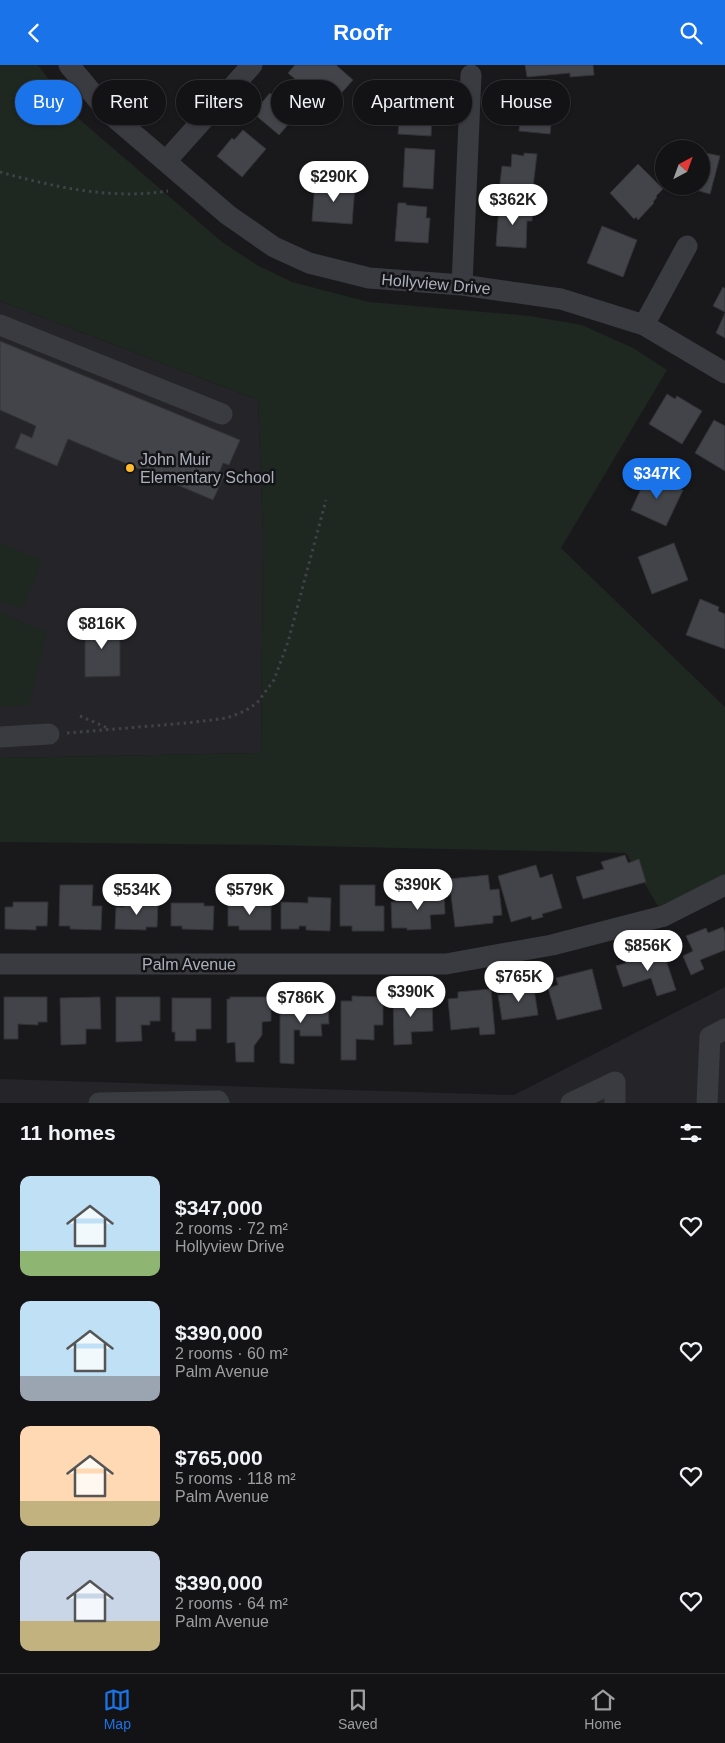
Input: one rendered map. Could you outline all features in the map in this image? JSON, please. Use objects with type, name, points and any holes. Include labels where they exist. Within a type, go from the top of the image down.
[{"type":"street","name":"Hollyview Drive","points":[[69,65],[108,112],[228,215],[274,247],[309,263],[369,278],[462,285],[561,299],[644,325],[725,373]]},
{"type":"street","points":[[166,161],[252,65]]},
{"type":"street","points":[[462,285],[471,75]]},
{"type":"street","points":[[644,325],[687,246]]},
{"type":"street","points":[[0,325],[222,414]]},
{"type":"street","points":[[0,737],[49,734]]},
{"type":"street","name":"Palm Avenue","points":[[0,964],[446,964],[552,945],[664,916],[725,885]]},
{"type":"street","points":[[707,1103],[710,1037],[725,1029]]},
{"type":"street","points":[[572,1103],[615,1082],[615,1103]]},
{"type":"street","points":[[99,1103],[218,1101],[219,1103]]},
{"type":"path","points":[[0,172],[72,189],[145,194],[168,191]]},
{"type":"path","points":[[49,734],[227,718],[245,711],[257,703],[274,680],[288,642],[326,500]]},
{"type":"path","points":[[80,717],[110,729]]},
{"type":"shaded area","points":[[0,65],[38,65],[49,80],[15,80],[15,125],[82,125],[82,121],[222,242],[257,265],[292,282],[369,302],[530,316],[582,325],[633,348],[667,370],[561,548],[725,707],[725,885],[664,916],[626,853],[267,845],[0,842],[0,758],[261,753],[263,537],[258,400],[0,301]]},
{"type":"shaded area","name":"John Muir Elementary School","points":[[0,301],[258,400],[263,537],[261,753],[0,758]]},
{"type":"shaded area","points":[[0,543],[36,558],[41,563],[25,604],[19,608],[0,601]]},
{"type":"shaded area","points":[[0,612],[47,632],[29,706],[0,706]]},
{"type":"shaded area","points":[[725,987],[725,1103],[0,1103],[0,1079],[514,1095]]},
{"type":"building","points":[[295,65],[336,65],[353,80],[343,91],[343,80],[296,80],[288,73]]},
{"type":"building","points":[[525,65],[593,65],[594,75],[570,77],[570,73],[527,77]]},
{"type":"building","points":[[270,93],[271,125],[288,125],[279,135],[261,120],[261,104]]},
{"type":"building","points":[[399,125],[431,125],[431,136],[398,134]]},
{"type":"building","points":[[520,125],[551,125],[550,134],[519,131]]},
{"type":"building","points":[[243,130],[266,149],[242,177],[217,156],[232,138],[234,140]]},
{"type":"building","points":[[405,148],[435,150],[433,189],[403,187]]},
{"type":"building","points":[[524,153],[537,154],[532,195],[499,191],[502,166],[511,167],[512,154],[524,156]]},
{"type":"building","points":[[710,154],[720,156],[710,194]]},
{"type":"building","points":[[638,164],[655,181],[655,195],[657,197],[654,203],[638,220],[636,217],[634,219],[610,193]]},
{"type":"building","points":[[315,183],[355,186],[352,224],[312,221]]},
{"type":"building","points":[[398,203],[427,207],[426,218],[430,218],[428,243],[395,241]]},
{"type":"building","points":[[517,205],[533,207],[532,221],[527,221],[526,248],[496,246],[499,206],[517,207]]},
{"type":"building","points":[[602,226],[637,240],[623,277],[587,263]]},
{"type":"building","points":[[723,287],[725,289],[725,312],[713,306]]},
{"type":"building","points":[[725,313],[725,338],[716,333]]},
{"type":"building","points":[[0,341],[240,440],[229,465],[223,463],[220,471],[225,474],[213,500],[68,439],[57,466],[15,448],[21,433],[32,438],[36,426],[0,410]]},
{"type":"building","points":[[667,394],[675,399],[677,396],[702,411],[682,444],[649,424]]},
{"type":"building","points":[[714,420],[725,426],[725,471],[695,453]]},
{"type":"building","points":[[648,474],[683,490],[666,526],[631,510]]},
{"type":"building","points":[[674,543],[688,580],[652,594],[638,557]]},
{"type":"building","points":[[700,599],[719,607],[718,611],[725,614],[725,649],[686,635]]},
{"type":"building","points":[[120,623],[120,676],[85,677],[85,624]]},
{"type":"building","points":[[625,855],[628,863],[639,859],[646,882],[583,899],[576,877],[604,869],[601,862]]},
{"type":"building","points":[[536,865],[540,878],[552,874],[562,908],[542,914],[543,917],[532,920],[531,916],[511,922],[498,876]]},
{"type":"building","points":[[488,875],[490,890],[499,889],[502,915],[493,916],[493,923],[455,927],[449,879]]},
{"type":"building","points":[[60,885],[93,885],[92,906],[102,906],[101,930],[70,929],[70,926],[59,926]]},
{"type":"building","points":[[340,885],[375,885],[375,906],[384,906],[384,931],[352,931],[352,926],[340,926]]},
{"type":"building","points":[[444,888],[445,914],[430,915],[431,929],[407,930],[407,928],[392,928],[391,902],[425,901],[425,889]]},
{"type":"building","points":[[308,897],[331,898],[330,931],[306,930],[306,926],[299,926],[299,929],[281,929],[281,902],[308,903]]},
{"type":"building","points":[[13,902],[48,902],[47,926],[36,926],[36,930],[5,929],[5,907],[13,907]]},
{"type":"building","points":[[124,902],[158,903],[157,927],[146,927],[146,930],[115,929],[116,907],[124,907]]},
{"type":"building","points":[[262,902],[262,906],[271,906],[271,930],[239,930],[239,926],[228,926],[228,903]]},
{"type":"building","points":[[171,903],[204,903],[204,906],[214,906],[213,930],[182,929],[182,926],[171,926]]},
{"type":"building","points":[[723,927],[725,932],[725,950],[700,960],[704,969],[691,975],[683,956],[693,951],[686,936],[706,928],[708,933]]},
{"type":"building","points":[[655,951],[655,953],[663,951],[676,990],[657,996],[651,978],[623,987],[616,966]]},
{"type":"building","points":[[592,969],[602,1009],[557,1020],[548,988],[558,985],[556,978]]},
{"type":"building","points":[[533,982],[538,1015],[502,1020],[498,995],[519,992],[518,985]]},
{"type":"building","points":[[491,989],[495,1034],[480,1035],[479,1027],[451,1030],[448,999],[458,998],[458,992]]},
{"type":"building","points":[[418,995],[418,1000],[432,999],[433,1031],[411,1032],[412,1044],[394,1045],[393,996]]},
{"type":"building","points":[[352,996],[383,997],[383,1025],[374,1025],[374,1040],[356,1039],[356,1060],[341,1060],[341,1001],[352,1001]]},
{"type":"building","points":[[4,997],[47,997],[47,1022],[38,1022],[38,1025],[18,1024],[18,1039],[4,1039]]},
{"type":"building","points":[[100,997],[101,1029],[86,1029],[86,1044],[61,1045],[60,998]]},
{"type":"building","points":[[116,997],[160,997],[160,1021],[150,1021],[150,1025],[141,1025],[142,1041],[116,1042]]},
{"type":"building","points":[[230,997],[271,997],[271,1021],[262,1022],[262,1035],[254,1046],[254,1062],[236,1062],[235,1042],[227,1043],[227,999],[230,999]]},
{"type":"building","points":[[172,998],[211,998],[211,1029],[196,1029],[196,1041],[175,1041],[175,1032],[172,1032]]},
{"type":"building","points":[[291,999],[328,1000],[329,1024],[321,1024],[322,1036],[300,1036],[300,1030],[294,1030],[294,1064],[280,1063],[280,1013],[291,1013]]},
{"type":"place","name":"John Muir Elementary School","points":[[130,468]]}]
